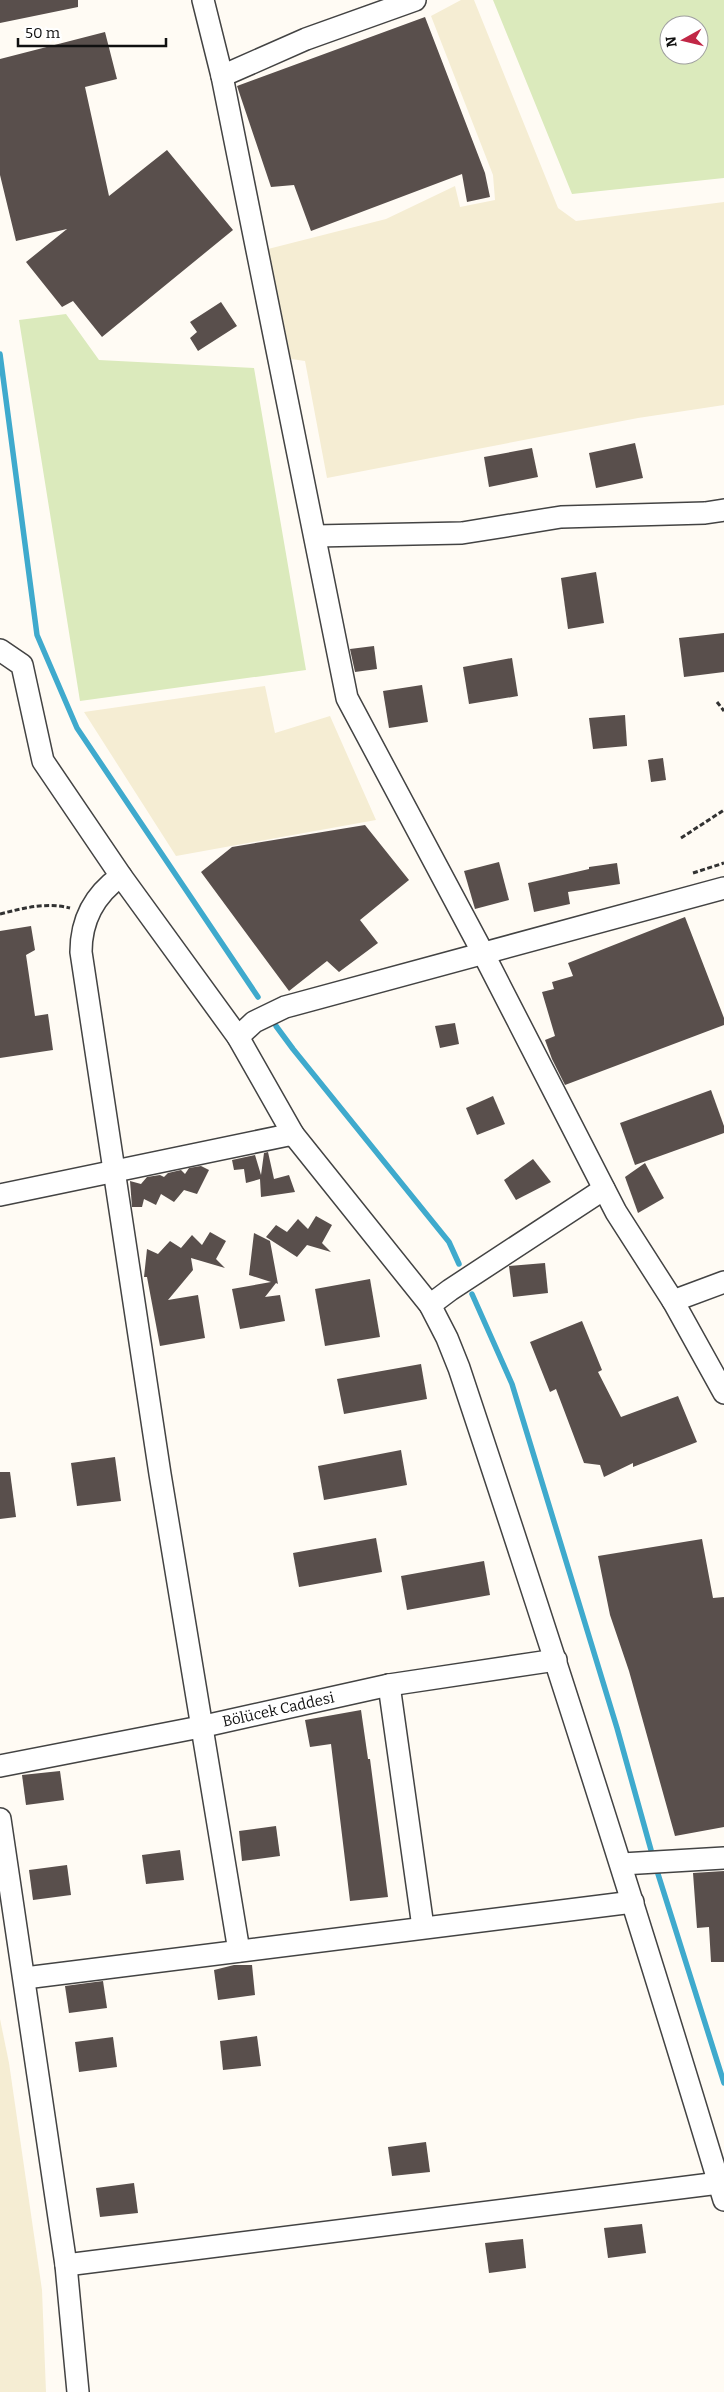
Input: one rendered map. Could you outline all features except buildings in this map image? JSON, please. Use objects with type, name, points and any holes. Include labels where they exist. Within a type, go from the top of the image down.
[{"type":"street","points":[[203,0],[222,76],[347,698],[483,953],[616,1212],[673,1301],[724,1393]]},
{"type":"street","points":[[222,76],[306,39],[415,0]]},
{"type":"street","points":[[315,536],[462,533],[561,517],[705,513],[724,510]]},
{"type":"street","points":[[0,650],[22,665],[43,761],[121,876],[238,1037],[293,1134],[430,1305],[447,1338],[459,1368],[556,1660],[628,1864],[632,1902],[721,2191],[66,2265]]},
{"type":"street","points":[[121,876],[102,892],[88,914],[81,939],[81,952],[113,1172],[200,1727],[239,1951]]},
{"type":"street","points":[[238,1037],[254,1022],[285,1007],[724,888]]},
{"type":"street","points":[[0,1194],[293,1134]]},
{"type":"street","points":[[430,1305],[479,1270],[604,1189]]},
{"type":"street","points":[[673,1301],[724,1282]]},
{"type":"street","name":"Bölücek Caddesi","points":[[0,1766],[200,1727],[389,1685],[556,1660]]},
{"type":"street","points":[[389,1685],[423,1927]]},
{"type":"street","points":[[0,1819],[66,2265],[78,2392]]},
{"type":"street","points":[[628,1864],[724,1858]]},
{"type":"street","points":[[25,1978],[632,1902]]},
{"type":"path","points":[[717,702],[724,711]]},
{"type":"path","points":[[682,838],[724,810]]},
{"type":"path","points":[[685,876],[724,863]]},
{"type":"path","points":[[0,914],[33,906],[49,905],[65,907],[88,914]]},
{"type":"shaded area","points":[[461,0],[474,0],[558,208],[576,221],[724,202],[724,405],[638,418],[327,478],[305,361],[291,359],[268,249],[386,219],[455,186],[460,207],[495,200],[493,175],[431,16]]},
{"type":"shaded area","points":[[265,686],[275,733],[330,716],[376,820],[176,856],[84,712]]},
{"type":"shaded area","points":[[0,2019],[9,2063],[42,2290],[46,2392],[0,2392]]},
{"type":"green space","points":[[493,0],[724,0],[724,178],[572,194]]},
{"type":"green space","points":[[66,314],[99,360],[254,368],[306,670],[80,701],[19,320]]},
{"type":"waterway","points":[[0,354],[37,635],[77,728],[258,997]]},
{"type":"waterway","points":[[276,1026],[449,1242],[459,1264]]},
{"type":"waterway","points":[[472,1294],[512,1384],[617,1728],[651,1850]]},
{"type":"waterway","points":[[658,1874],[724,2083]]}]
